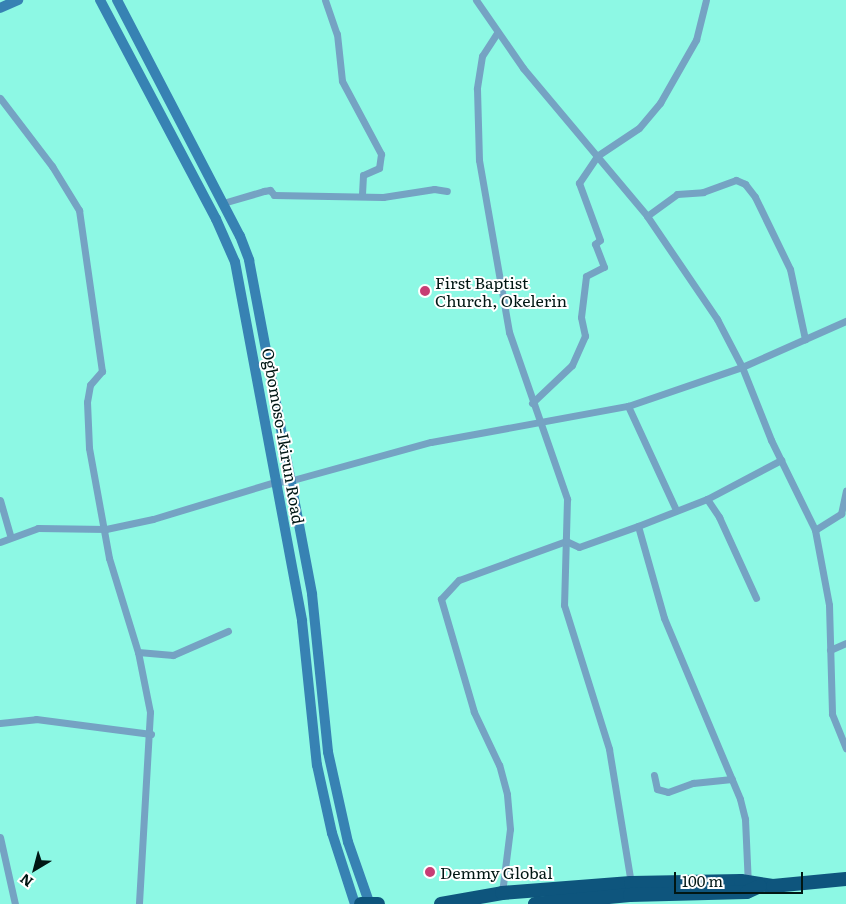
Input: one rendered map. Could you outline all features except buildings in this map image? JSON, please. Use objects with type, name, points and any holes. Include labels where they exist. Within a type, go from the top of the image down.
[{"type":"highway","points":[[535,904],[846,879]]},
{"type":"highway","points":[[441,904],[502,893],[631,882],[752,886]]},
{"type":"main road","points":[[0,8],[18,0]]},
{"type":"main road","name":"Ogbomoso-Ikirun Road","points":[[100,0],[216,219],[235,262],[253,346],[275,482],[302,621],[317,765],[332,833],[366,903]]},
{"type":"main road","name":"Ogbomoso-Ikirun Road","points":[[117,0],[240,236],[254,279],[289,481],[313,602],[328,752],[348,842],[366,903]]},
{"type":"street","points":[[326,0],[338,34],[342,81],[381,154],[379,168],[363,176],[362,196]]},
{"type":"street","points":[[476,0],[497,33],[647,216],[717,319],[742,367],[781,460],[815,530],[829,605],[832,714],[846,748]]},
{"type":"street","points":[[532,403],[572,365],[585,336],[581,317],[586,276],[604,267],[595,244],[600,240],[579,183],[597,156],[639,128],[660,103],[696,40],[706,0]]},
{"type":"street","points":[[497,33],[482,56],[477,89],[479,160],[509,332],[539,424],[567,500],[564,605],[570,633],[609,749],[631,882]]},
{"type":"street","points":[[0,98],[52,166],[79,210],[102,371],[90,385],[87,427],[106,529],[109,558],[138,652],[150,712],[150,734],[139,868],[139,904]]},
{"type":"street","points":[[647,216],[677,194],[703,192],[736,180],[745,184],[755,197],[790,269],[805,339]]},
{"type":"street","points":[[223,203],[270,190],[274,195],[383,198],[434,189],[447,191]]},
{"type":"street","points":[[0,542],[10,536],[38,528],[106,529],[153,520],[275,482],[289,481],[431,442],[539,424],[628,406],[742,367],[846,321]]},
{"type":"street","points":[[628,406],[676,510]]},
{"type":"street","points":[[502,893],[510,828],[507,794],[499,765],[474,712],[441,598],[459,580],[566,541],[579,547],[638,526],[707,499],[781,460]]},
{"type":"street","points":[[815,530],[842,514],[846,492]]},
{"type":"street","points":[[707,499],[719,518],[756,598]]},
{"type":"street","points":[[0,500],[10,536]]},
{"type":"street","points":[[638,526],[664,618],[732,780],[745,818],[752,886]]},
{"type":"street","points":[[138,652],[173,655],[228,631]]},
{"type":"street","points":[[830,650],[846,644]]},
{"type":"street","points":[[0,723],[36,719],[150,734]]},
{"type":"street","points":[[654,775],[657,789],[668,792],[692,783],[732,780]]},
{"type":"street","points":[[0,837],[15,904]]},
{"type":"place","name":"First Baptist Church, Okelerin","points":[[425,291]]},
{"type":"place","name":"Demmy Global","points":[[430,872]]}]
